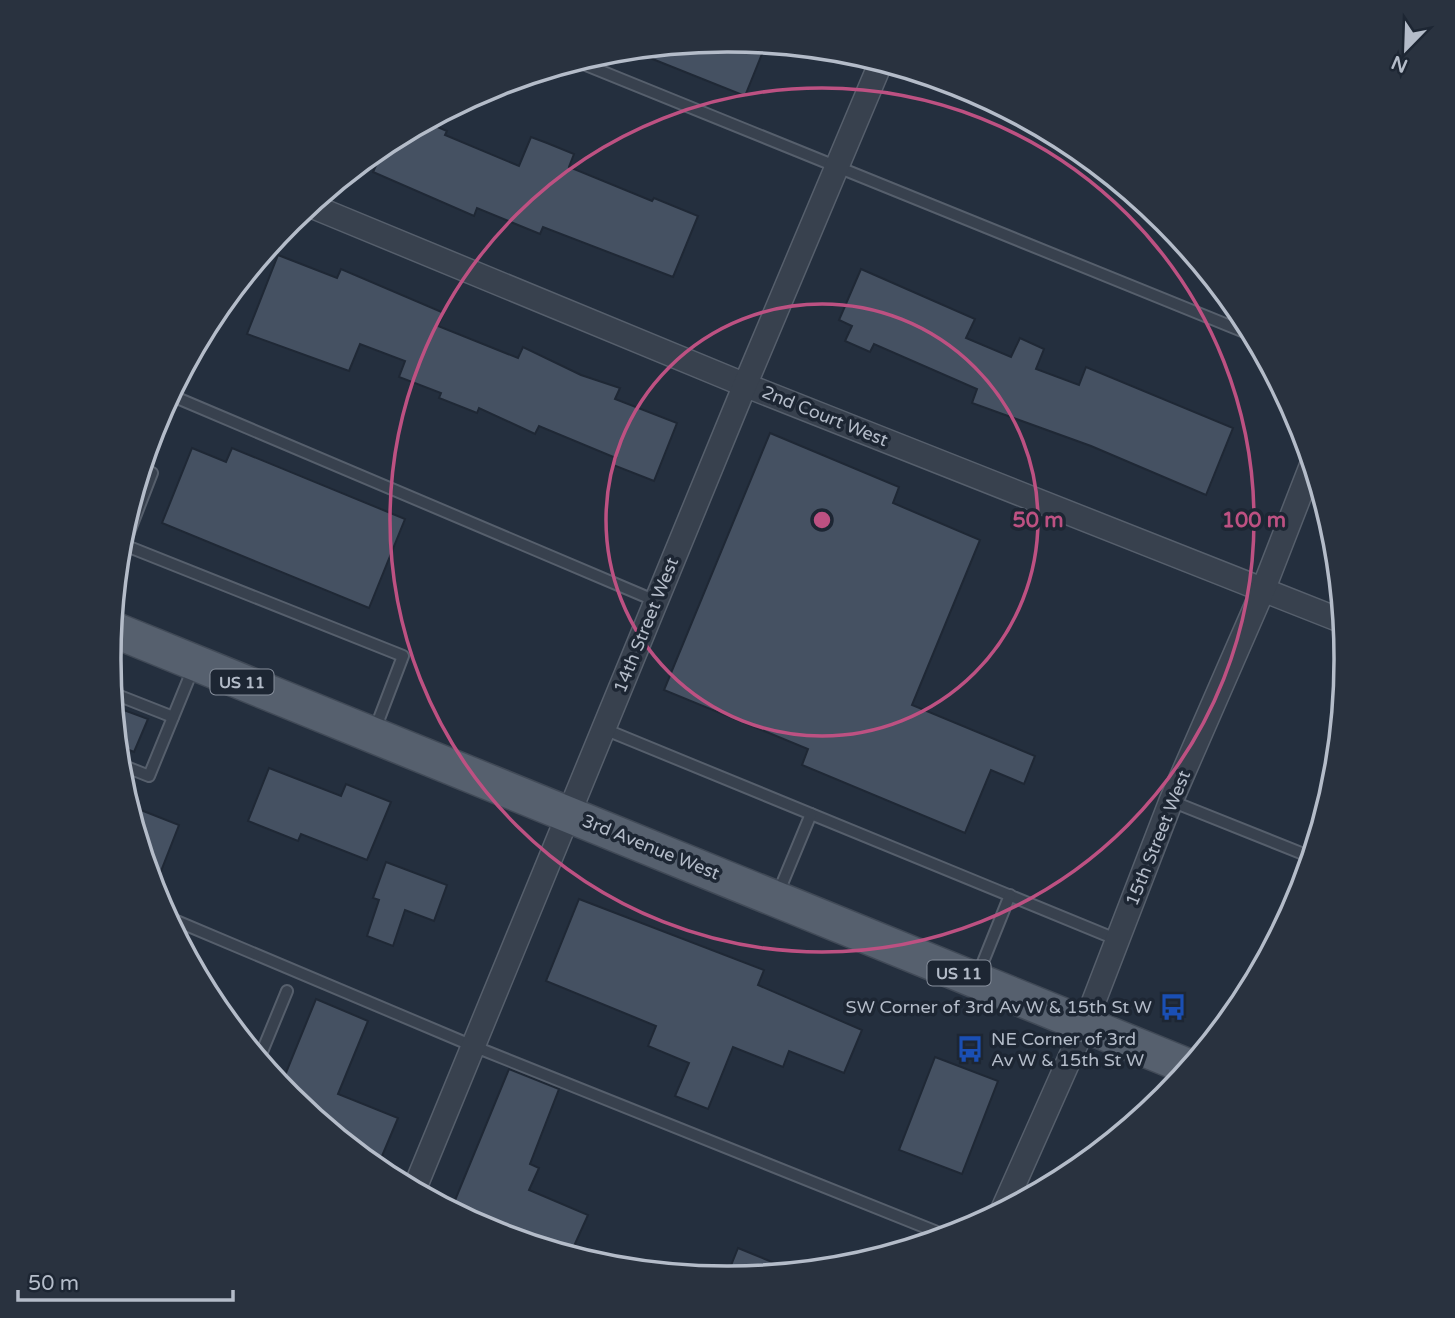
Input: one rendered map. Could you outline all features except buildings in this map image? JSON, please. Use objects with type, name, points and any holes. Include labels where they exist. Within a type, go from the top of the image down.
[{"type":"main road","name":"3rd Avenue West","points":[[122,633],[1179,1063]]},
{"type":"street","name":"14th Street West","points":[[418,1180],[877,71]]},
{"type":"street","name":"2nd Court West","points":[[321,210],[745,385],[1333,617]]},
{"type":"street","name":"15th Street West","points":[[1009,1196],[1085,1024],[1171,801],[1264,590],[1306,479]]},
{"type":"lane","points":[[593,68],[1236,329]]},
{"type":"lane","points":[[180,399],[656,601]]},
{"type":"lane","points":[[132,548],[403,656],[373,735]]},
{"type":"lane","points":[[132,769],[149,776],[195,663]]},
{"type":"lane","points":[[122,702],[173,717]]},
{"type":"lane","points":[[604,729],[1118,940]]},
{"type":"lane","points":[[1171,801],[1302,854]]},
{"type":"lane","points":[[776,899],[811,814]]},
{"type":"lane","points":[[976,980],[1010,895]]},
{"type":"lane","points":[[182,923],[473,1046],[931,1230]]},
{"type":"lane","points":[[263,1049],[287,990]]},
{"type":"place","name":"SW Corner of 3rd Av W & 15th St W","points":[[1173,1007]]},
{"type":"place","name":"NE Corner of 3rd Av W & 15th St W","points":[[970,1049]]}]
